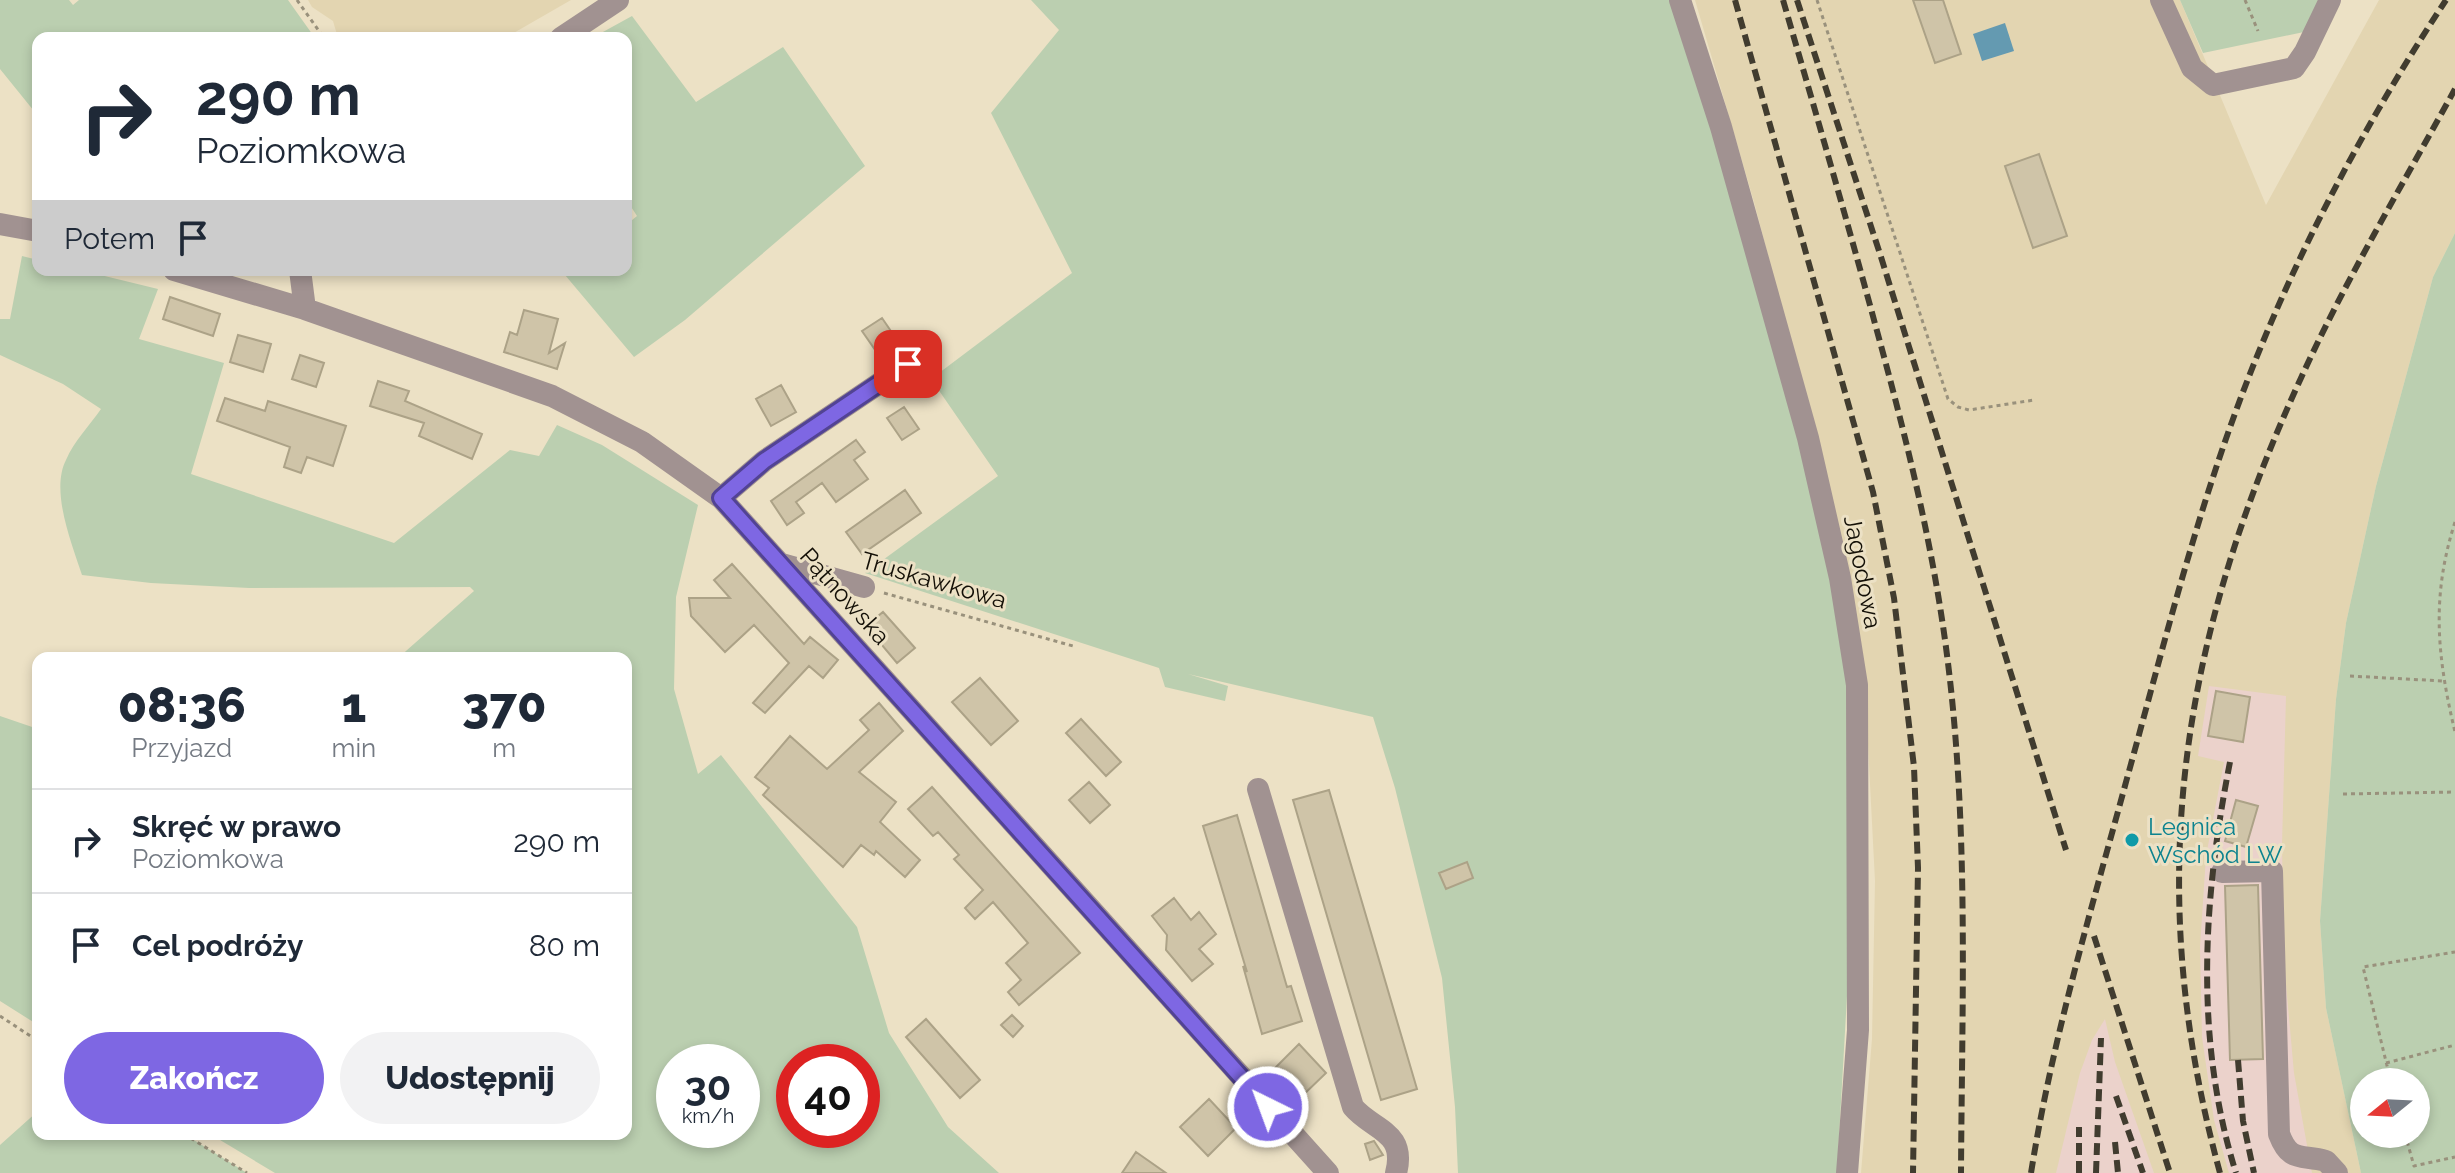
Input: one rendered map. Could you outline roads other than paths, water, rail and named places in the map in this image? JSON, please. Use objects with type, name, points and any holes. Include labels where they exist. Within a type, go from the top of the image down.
[{"type":"street","points":[[570,32],[618,0]]},
{"type":"street","name":"Jagodowa","points":[[1680,0],[1721,127],[1808,438],[1840,578],[1857,685],[1858,1030],[1847,1173]]},
{"type":"street","points":[[2161,0],[2192,68],[2213,85],[2294,68],[2330,0]]},
{"type":"street","points":[[0,224],[32,230]]},
{"type":"street","name":"Pątnowska","points":[[194,276],[305,309],[552,396],[642,442],[721,498],[1328,1173]]},
{"type":"street","points":[[301,276],[305,309]]},
{"type":"street","points":[[721,498],[764,461],[908,364]]},
{"type":"street","name":"Truskawkowa","points":[[781,564],[864,587]]},
{"type":"street","points":[[1258,789],[1353,1107],[1362,1117],[1390,1134],[1397,1153],[1396,1173]]},
{"type":"street","points":[[2222,872],[2272,871],[2279,1134],[2286,1151],[2295,1157],[2326,1161],[2337,1173]]},
{"type":"water","points":[[2005,23],[2014,51],[1982,61],[1973,34]]},
{"type":"railway","points":[[1735,0],[1873,492],[1894,598],[1914,767],[1918,868],[1913,1173]]},
{"type":"railway","points":[[1783,0],[1898,411],[1918,492],[1941,614],[1959,784],[1963,978],[1961,1173]]},
{"type":"railway","points":[[1797,0],[1881,257],[2066,850]]},
{"type":"railway","points":[[2031,1173],[2073,976],[2178,594],[2237,408],[2280,302],[2330,198],[2385,98],[2446,0]]},
{"type":"railway","points":[[2220,1173],[2196,1068],[2183,966],[2179,867],[2186,768],[2201,671],[2226,574],[2259,477],[2301,378],[2356,268],[2455,89]]},
{"type":"railway","points":[[2230,762],[2214,865],[2207,969],[2214,1072],[2236,1173]]},
{"type":"railway","points":[[2094,936],[2170,1173]]},
{"type":"railway","points":[[2096,1173],[2101,1038]]},
{"type":"railway","points":[[2238,1060],[2243,1121],[2254,1173]]},
{"type":"railway","points":[[2116,1096],[2143,1173]]},
{"type":"railway","points":[[2079,1127],[2079,1173]]},
{"type":"railway","points":[[2115,1142],[2118,1173]]},
{"type":"place","name":"Legnica Wschód LW","points":[[2132,840]]}]
